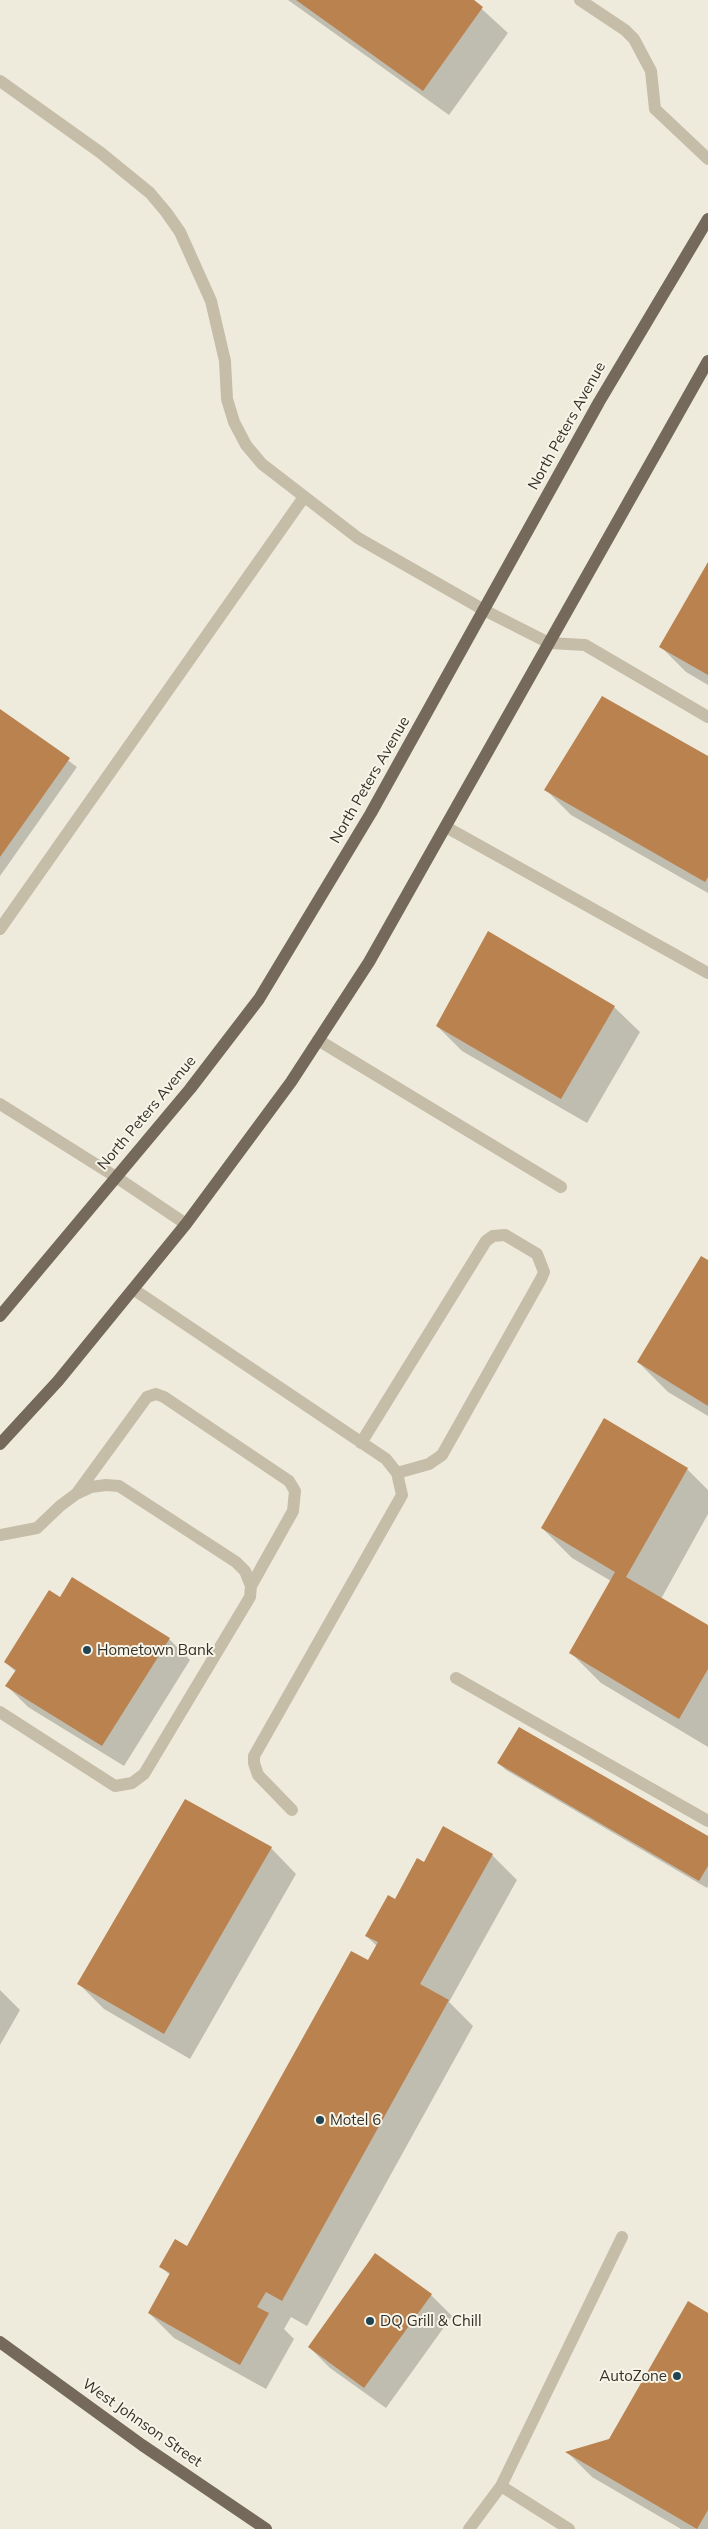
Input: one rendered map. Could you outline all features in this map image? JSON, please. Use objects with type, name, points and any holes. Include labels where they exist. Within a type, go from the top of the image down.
[{"type":"main road","name":"North Peters Avenue","points":[[0,1316],[190,1089],[259,999],[371,813],[599,402],[708,219]]},
{"type":"main road","points":[[0,1444],[58,1381],[186,1224],[292,1082],[369,962],[708,362]]},
{"type":"main road","name":"West Johnson Street","points":[[0,2342],[142,2444],[266,2529]]},
{"type":"lane","points":[[580,0],[625,30],[634,39],[647,60],[651,72],[655,109],[708,159]]},
{"type":"lane","points":[[0,81],[150,192],[180,232],[211,301],[218,324],[225,362],[227,399],[240,434],[262,464],[358,538],[484,610],[549,643],[585,645],[708,717]]},
{"type":"lane","points":[[0,929],[304,497]]},
{"type":"lane","points":[[446,827],[708,973]]},
{"type":"lane","points":[[318,1040],[561,1187]]},
{"type":"lane","points":[[0,1104],[116,1177],[186,1224]]},
{"type":"lane","points":[[361,1443],[486,1241],[493,1236],[505,1235],[537,1254],[544,1272],[541,1279],[442,1455],[429,1464],[397,1473]]},
{"type":"lane","points":[[133,1289],[386,1459],[397,1473],[402,1496],[254,1756],[258,1775],[292,1810]]},
{"type":"lane","points":[[0,1712],[115,1786],[132,1783],[144,1774],[250,1597],[251,1586],[294,1511],[295,1491],[288,1481],[164,1397],[156,1394],[147,1398],[76,1494]]},
{"type":"lane","points":[[0,1535],[37,1528],[60,1506],[76,1494],[91,1487],[106,1484],[119,1486],[236,1562],[245,1571],[251,1586]]},
{"type":"lane","points":[[456,1678],[708,1821]]},
{"type":"lane","points":[[469,2529],[501,2486],[622,2237]]},
{"type":"lane","points":[[501,2486],[568,2529]]},
{"type":"building","points":[[296,0],[474,0],[483,7],[423,91]]},
{"type":"building","points":[[708,562],[708,675],[659,647]]},
{"type":"building","points":[[602,696],[708,756],[708,877],[705,882],[544,790]]},
{"type":"building","points":[[0,709],[70,758],[0,857]]},
{"type":"building","points":[[488,931],[615,1006],[561,1099],[436,1026]]},
{"type":"building","points":[[701,1256],[708,1260],[708,1406],[637,1362]]},
{"type":"building","points":[[604,1418],[688,1468],[626,1577],[708,1625],[708,1669],[679,1719],[569,1653],[615,1572],[541,1528]]},
{"type":"building","name":"Hometown Bank","points":[[72,1577],[170,1638],[102,1746],[5,1686],[16,1670],[4,1662],[49,1590],[60,1597]]},
{"type":"building","points":[[519,1727],[708,1836],[708,1866],[699,1881],[497,1763]]},
{"type":"building","points":[[185,1799],[272,1847],[164,2034],[77,1984]]},
{"type":"building","name":"Motel 6","points":[[443,1826],[493,1854],[420,1984],[449,2000],[282,2301],[266,2292],[257,2307],[269,2313],[240,2365],[148,2313],[170,2273],[159,2267],[175,2239],[187,2246],[351,1951],[368,1960],[378,1942],[365,1936],[388,1895],[395,1899],[417,1858],[424,1862]]},
{"type":"building","name":"DQ Grill & Chill","points":[[375,2253],[432,2294],[364,2388],[308,2347]]},
{"type":"building","name":"AutoZone","points":[[688,2301],[708,2313],[708,2510],[697,2529],[565,2452],[609,2439]]},
{"type":"place","name":"Hometown Bank","points":[[87,1650]]},
{"type":"place","name":"Motel 6","points":[[320,2120]]},
{"type":"place","name":"DQ Grill & Chill","points":[[370,2321]]},
{"type":"place","name":"AutoZone","points":[[677,2376]]}]
